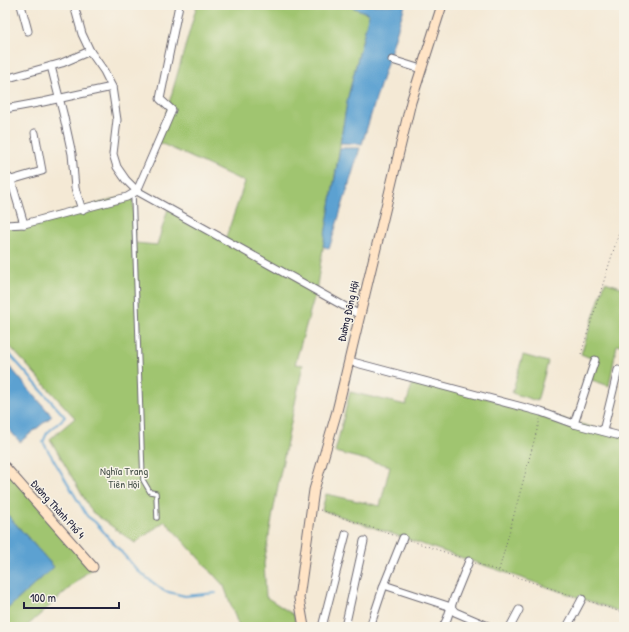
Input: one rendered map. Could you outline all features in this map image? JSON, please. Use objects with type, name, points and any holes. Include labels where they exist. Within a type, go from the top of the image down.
[{"type":"street","points":[[21,5],[28,31]]},
{"type":"street","points":[[74,5],[82,34],[90,51],[104,71],[112,88],[117,120],[113,154],[117,168],[135,193],[360,315]]},
{"type":"street","points":[[5,224],[24,224],[82,210],[127,197],[135,193],[172,110],[160,99],[179,5]]},
{"type":"street","name":"Đường Đông Hội","points":[[304,627],[299,598],[314,490],[359,329],[360,315],[411,102],[442,5]]},
{"type":"street","points":[[5,79],[62,63],[90,51]]},
{"type":"street","points":[[392,60],[421,69]]},
{"type":"street","points":[[51,66],[60,98],[72,154],[75,188],[82,210]]},
{"type":"street","points":[[5,109],[112,88]]},
{"type":"street","points":[[11,180],[42,171],[35,133]]},
{"type":"street","points":[[5,174],[11,180],[24,224]]},
{"type":"street","points":[[574,424],[595,360]]},
{"type":"street","points":[[349,361],[541,412],[574,424],[624,437]]},
{"type":"street","points":[[602,431],[618,370]]},
{"type":"street","name":"Đường Thành Phố 4","points":[[5,467],[93,567]]},
{"type":"street","points":[[322,627],[346,534]]},
{"type":"street","points":[[370,627],[384,585],[403,538]]},
{"type":"street","points":[[345,627],[364,541]]},
{"type":"street","points":[[443,627],[469,561]]},
{"type":"street","points":[[384,585],[451,607],[455,612],[490,627]]},
{"type":"street","points":[[567,627],[582,599]]},
{"type":"street","points":[[510,627],[519,610]]},
{"type":"lane","points":[[135,193],[143,480],[150,492],[156,493],[157,518]]},
{"type":"path","points":[[581,354],[624,217]]},
{"type":"path","points":[[499,571],[541,412]]},
{"type":"green space","name":"Nghĩa Trang Tiên Hội","points":[[197,5],[350,5],[369,14],[348,97],[316,291],[295,364],[303,365],[279,480],[264,563],[266,597],[294,615],[296,627],[239,627],[224,586],[165,521],[135,543],[92,512],[50,439],[75,418],[5,341],[5,225],[24,224],[133,194],[135,243],[157,245],[168,209],[225,240],[245,182],[158,142]]},
{"type":"green space","points":[[605,282],[624,288],[624,346],[617,345],[609,386],[589,379],[595,360],[581,354]]},
{"type":"green space","points":[[523,355],[548,362],[537,401],[512,393]]},
{"type":"green space","points":[[414,378],[624,436],[624,613],[322,510],[326,494],[380,506],[390,466],[335,452],[350,392],[406,405]]},
{"type":"green space","points":[[5,467],[93,567],[26,627],[5,627],[5,611],[54,567],[5,512]]},
{"type":"water","points":[[350,5],[405,5],[362,144],[340,143],[348,97],[369,14]]},
{"type":"water","points":[[340,148],[360,148],[329,249],[323,246]]},
{"type":"water","points":[[5,361],[52,416],[20,442],[5,425]]},
{"type":"water","points":[[5,512],[54,567],[5,611],[5,568],[7,565],[5,563]]},
{"type":"waterway","points":[[5,349],[65,417],[47,433],[43,442],[87,516],[95,522],[138,571],[164,591],[185,596],[216,593]]}]
